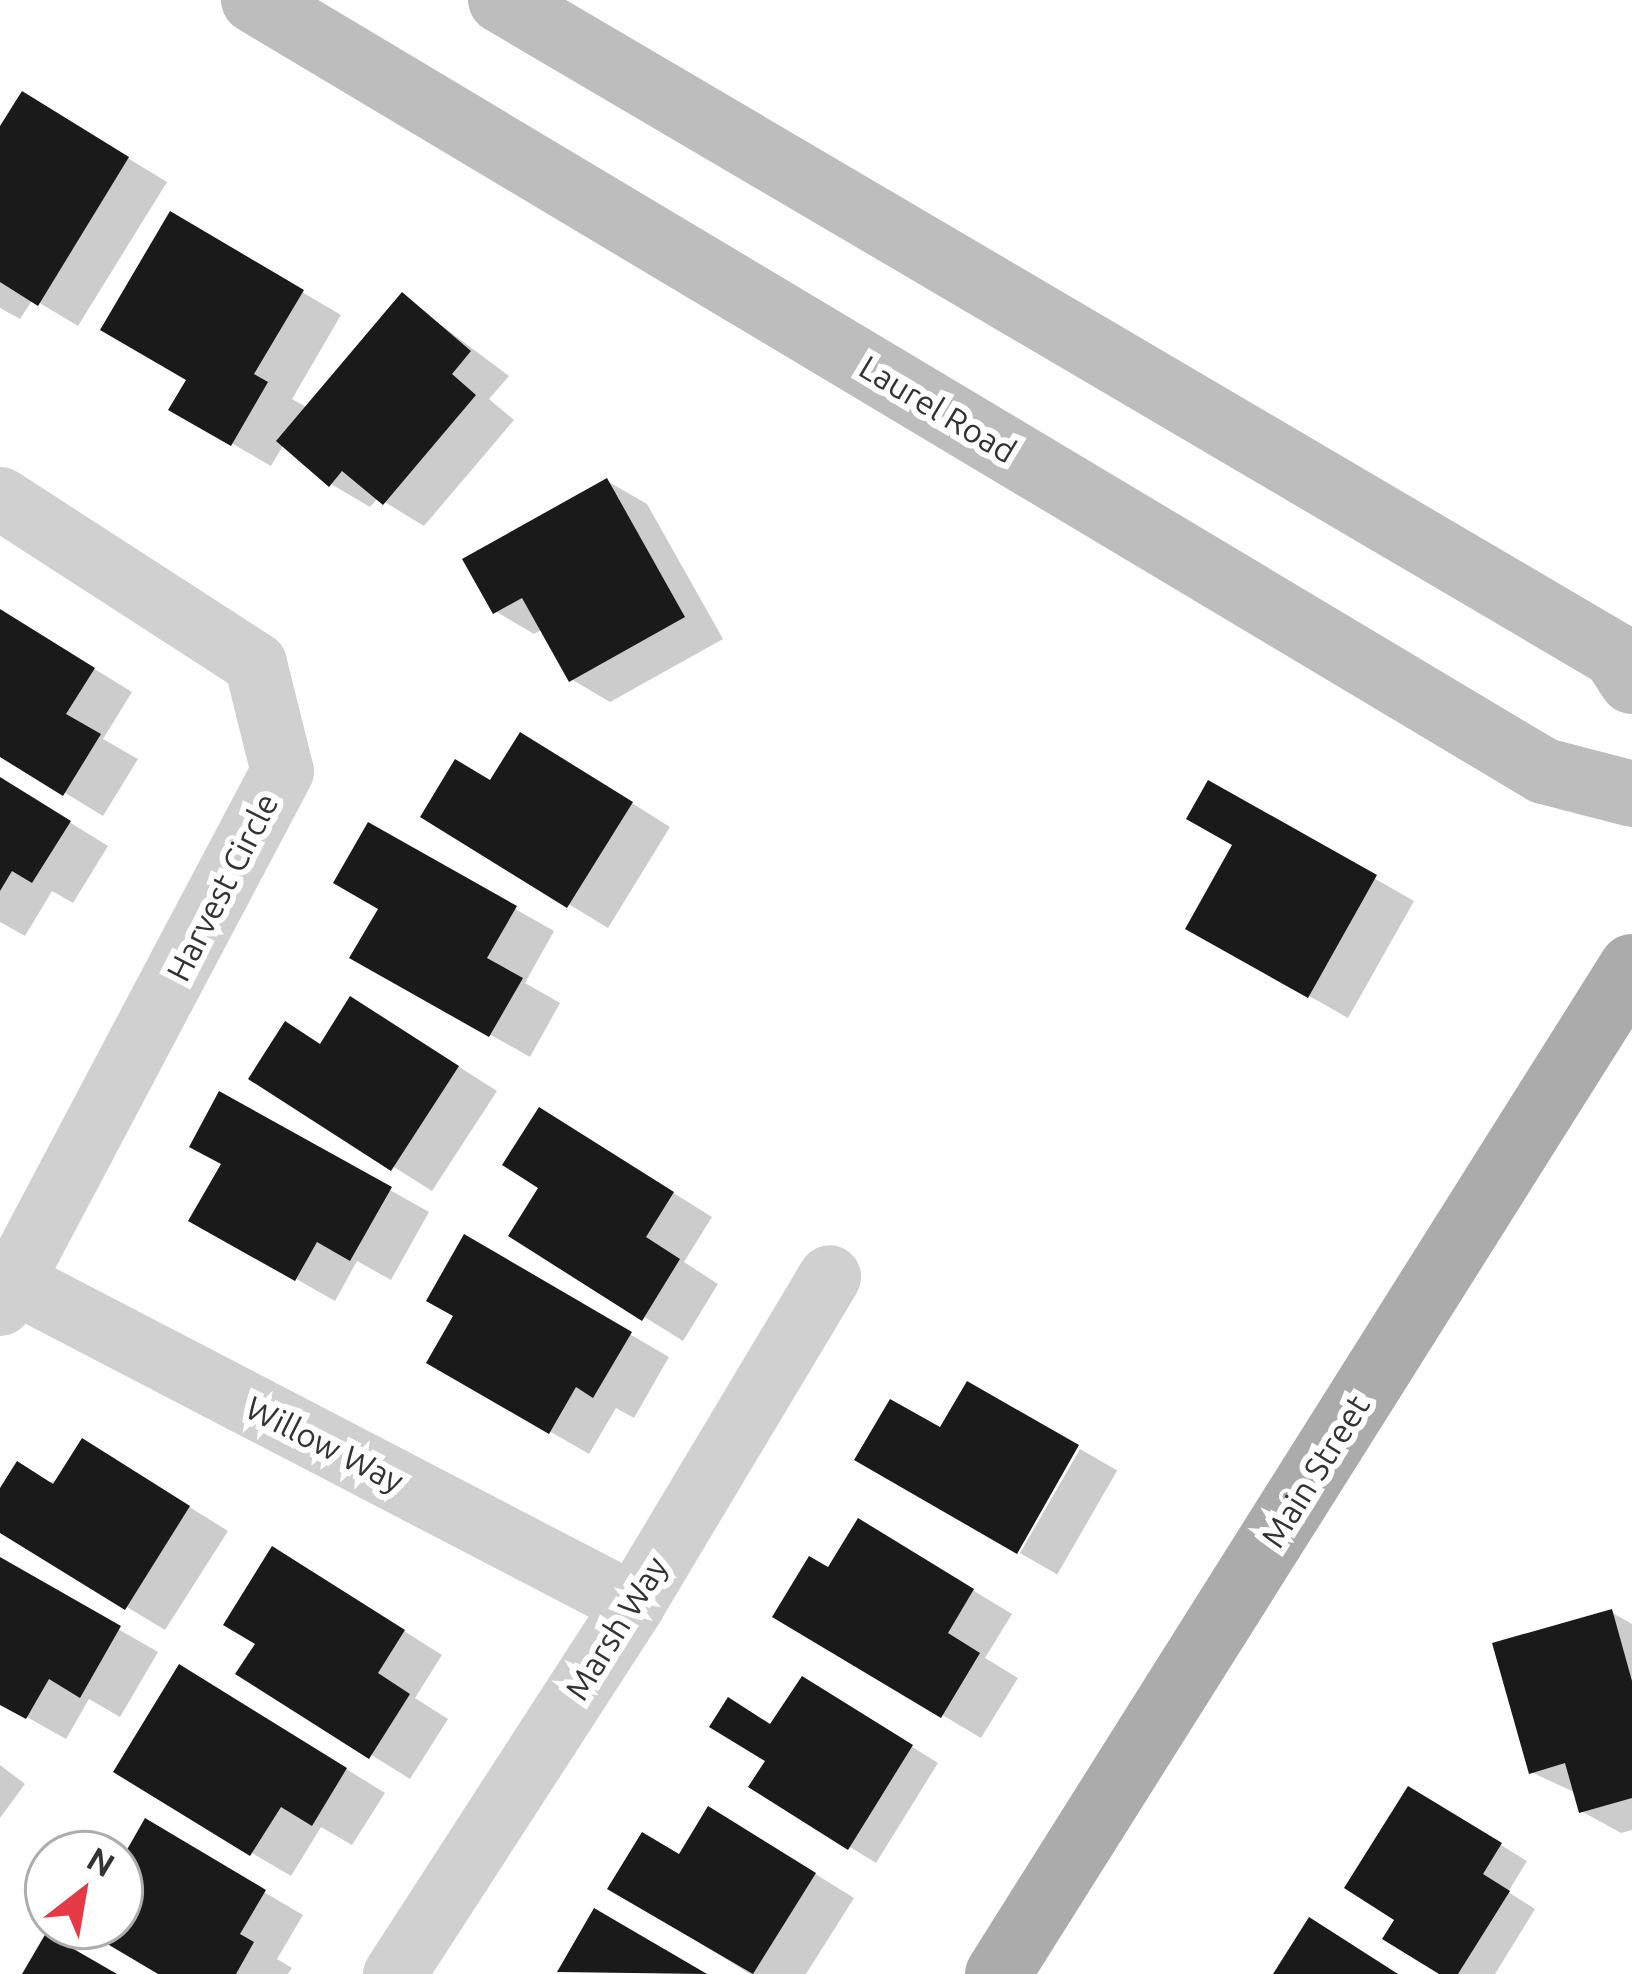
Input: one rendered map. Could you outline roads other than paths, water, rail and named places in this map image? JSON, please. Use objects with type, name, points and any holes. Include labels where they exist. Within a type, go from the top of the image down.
[{"type":"main road","name":"Laurel Road","points":[[254,0],[1544,771],[1632,794]]},
{"type":"main road","points":[[501,0],[1615,655],[1632,681]]},
{"type":"main road","name":"Main Street","points":[[998,1974],[1632,967]]},
{"type":"street","name":"Harvest Circle","points":[[0,498],[255,663],[282,771],[8,1294]]},
{"type":"street","name":"Marsh Way","points":[[394,1974],[633,1604],[829,1276]]},
{"type":"street","name":"Willow Way","points":[[8,1294],[633,1604]]}]
